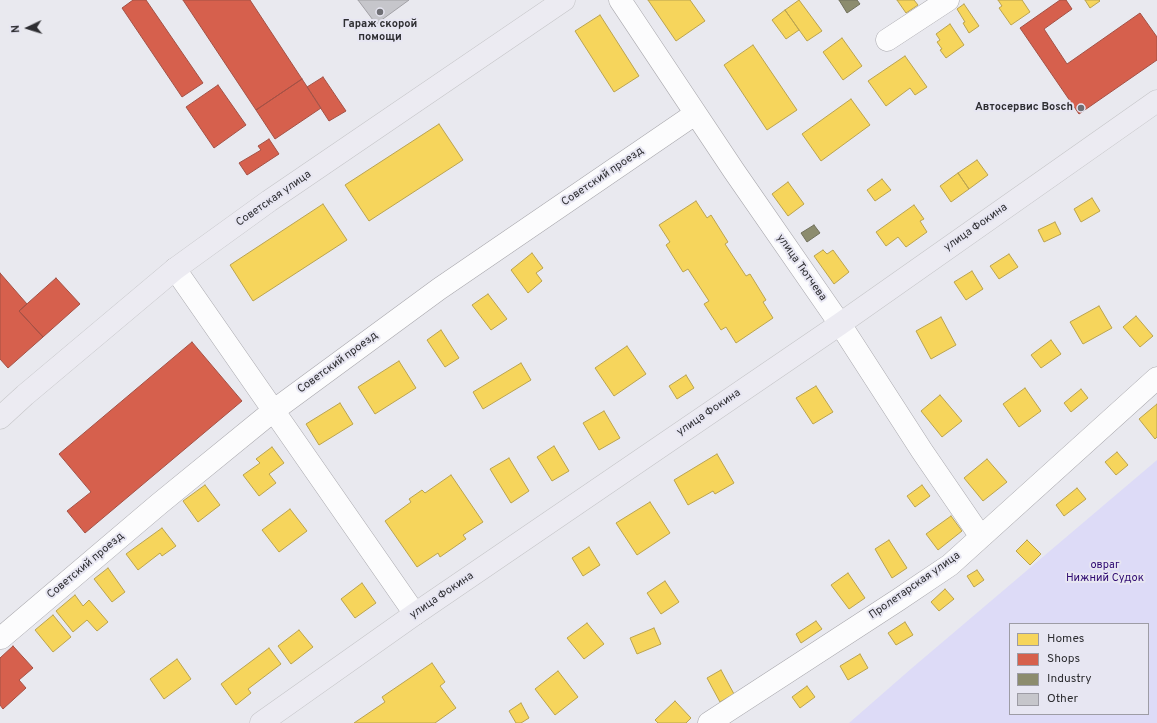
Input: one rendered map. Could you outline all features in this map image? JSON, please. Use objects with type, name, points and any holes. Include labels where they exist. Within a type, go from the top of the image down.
[{"type":"main road","name":"Советская улица","points":[[0,418],[25,395],[175,269],[269,201],[564,0]]},
{"type":"main road","name":"улица Фокина","points":[[261,723],[415,614],[840,324],[1157,101]]},
{"type":"street","name":"улица Тютчева","points":[[620,0],[734,171],[840,324],[922,451],[981,537]]},
{"type":"street","points":[[888,40],[948,0]]},
{"type":"street","name":"Советский проезд","points":[[1,638],[273,410],[439,289],[696,114]]},
{"type":"street","points":[[175,269],[415,614]]},
{"type":"street","name":"Пролетарская улица","points":[[709,723],[943,569],[981,537],[1157,378]]},
{"type":"green space","name":"овраг Нижний Судок","points":[[1157,460],[1157,723],[849,723],[912,668]]},
{"type":"building: Homes","points":[[648,0],[690,0],[705,21],[676,41]]},
{"type":"building: Homes","points":[[799,0],[822,31],[807,41],[785,10]]},
{"type":"building: Homes","points":[[897,0],[914,0],[918,5],[906,13]]},
{"type":"building: Homes","points":[[998,0],[1022,0],[1030,12],[1011,25],[999,8],[1002,6]]},
{"type":"building: Homes","points":[[1085,0],[1099,0],[1100,1],[1090,8]]},
{"type":"building: Homes","points":[[964,4],[979,26],[969,33],[963,23],[965,22],[957,9]]},
{"type":"building: Homes","points":[[785,10],[799,30],[786,39],[772,20]]},
{"type":"building: Homes","points":[[600,15],[639,76],[614,92],[575,31]]},
{"type":"building: Homes","points":[[950,24],[964,45],[946,58],[940,50],[942,49],[937,42],[940,40],[936,34]]},
{"type":"building: Homes","points":[[842,38],[862,66],[843,80],[823,52]]},
{"type":"building: Homes","points":[[753,45],[797,110],[767,130],[724,65]]},
{"type":"building: Homes","points":[[905,56],[927,87],[915,95],[910,88],[886,106],[868,81]]},
{"type":"building: Homes","points":[[851,99],[870,125],[821,161],[802,134]]},
{"type":"building: Homes","points":[[439,124],[463,160],[369,221],[345,185]]},
{"type":"building: Homes","points":[[977,160],[988,175],[969,189],[958,173]]},
{"type":"building: Homes","points":[[958,173],[969,189],[951,202],[940,186]]},
{"type":"building: Homes","points":[[882,179],[891,190],[875,201],[867,190]]},
{"type":"building: Homes","points":[[788,182],[804,204],[788,216],[772,194]]},
{"type":"building: Homes","points":[[1092,198],[1100,211],[1081,222],[1074,209]]},
{"type":"building: Homes","points":[[696,201],[707,218],[711,215],[728,242],[725,244],[746,276],[750,274],[766,300],[763,302],[773,318],[736,343],[726,327],[721,330],[704,304],[709,301],[688,269],[683,272],[666,245],[670,242],[659,225]]},
{"type":"building: Homes","points":[[323,204],[347,240],[253,301],[230,265]]},
{"type":"building: Homes","points":[[914,205],[924,219],[920,221],[927,232],[906,247],[898,237],[886,246],[876,232]]},
{"type":"building: Homes","points":[[1055,222],[1061,234],[1044,242],[1038,230]]},
{"type":"building: Homes","points":[[823,250],[827,254],[833,250],[849,272],[834,284],[814,256]]},
{"type":"building: Homes","points":[[532,253],[543,268],[536,273],[542,281],[528,293],[511,270]]},
{"type":"building: Homes","points":[[1009,254],[1018,267],[999,279],[990,266]]},
{"type":"building: Homes","points":[[972,271],[983,289],[966,300],[954,282]]},
{"type":"building: Homes","points":[[488,294],[507,319],[491,330],[472,305]]},
{"type":"building: Homes","points":[[1099,306],[1112,328],[1083,344],[1070,322]]},
{"type":"building: Homes","points":[[1136,316],[1153,336],[1140,347],[1123,327]]},
{"type":"building: Homes","points":[[941,317],[956,345],[931,359],[916,331]]},
{"type":"building: Homes","points":[[441,330],[459,358],[445,367],[427,340]]},
{"type":"building: Homes","points":[[1051,340],[1061,354],[1041,368],[1031,355]]},
{"type":"building: Homes","points":[[627,346],[646,374],[614,396],[595,368]]},
{"type":"building: Homes","points":[[399,361],[416,388],[375,414],[358,387]]},
{"type":"building: Homes","points":[[521,363],[531,380],[483,409],[473,392]]},
{"type":"building: Homes","points":[[686,375],[694,388],[677,399],[669,386]]},
{"type":"building: Homes","points":[[816,386],[833,412],[813,424],[796,398]]},
{"type":"building: Homes","points":[[1025,388],[1041,411],[1019,427],[1003,404]]},
{"type":"building: Homes","points":[[1081,389],[1088,398],[1071,412],[1064,403]]},
{"type":"building: Homes","points":[[940,395],[962,421],[942,437],[921,411]]},
{"type":"building: Homes","points":[[340,403],[353,424],[319,445],[306,424]]},
{"type":"building: Homes","points":[[1157,404],[1157,437],[1155,439],[1139,419]]},
{"type":"building: Homes","points":[[604,411],[620,438],[599,450],[583,423]]},
{"type":"building: Homes","points":[[554,446],[569,471],[552,481],[537,457]]},
{"type":"building: Homes","points":[[272,447],[284,463],[269,474],[276,483],[259,496],[243,475],[260,463],[256,459]]},
{"type":"building: Homes","points":[[1117,452],[1128,465],[1116,475],[1105,462]]},
{"type":"building: Homes","points":[[717,454],[734,483],[715,494],[713,491],[688,505],[674,480]]},
{"type":"building: Homes","points":[[509,458],[529,491],[511,503],[490,469]]},
{"type":"building: Homes","points":[[987,459],[1007,482],[983,501],[964,478]]},
{"type":"building: Homes","points":[[451,475],[483,522],[463,535],[466,539],[440,557],[438,553],[417,567],[385,521],[411,502],[409,499],[422,490],[425,493]]},
{"type":"building: Homes","points":[[205,485],[220,505],[198,522],[183,501]]},
{"type":"building: Homes","points":[[922,485],[930,496],[915,507],[907,496]]},
{"type":"building: Homes","points":[[1077,488],[1086,499],[1064,516],[1056,505]]},
{"type":"building: Homes","points":[[650,502],[670,533],[637,555],[616,523]]},
{"type":"building: Homes","points":[[290,509],[307,531],[279,552],[262,530]]},
{"type":"building: Homes","points":[[951,516],[962,531],[938,550],[926,534]]},
{"type":"building: Homes","points":[[162,528],[176,546],[162,556],[160,553],[138,570],[126,554]]},
{"type":"building: Homes","points":[[889,540],[907,568],[892,578],[875,549]]},
{"type":"building: Homes","points":[[1027,540],[1041,554],[1030,565],[1016,551]]},
{"type":"building: Homes","points":[[589,547],[600,565],[583,576],[572,558]]},
{"type":"building: Homes","points":[[108,568],[125,592],[112,602],[94,579]]},
{"type":"building: Homes","points":[[977,570],[984,580],[974,587],[967,576]]},
{"type":"building: Homes","points":[[848,573],[865,598],[849,609],[831,585]]},
{"type":"building: Homes","points":[[665,581],[679,602],[661,614],[647,593]]},
{"type":"building: Homes","points":[[362,583],[376,603],[355,618],[341,599]]},
{"type":"building: Homes","points":[[945,589],[954,599],[939,611],[931,602]]},
{"type":"building: Homes","points":[[75,595],[83,606],[89,600],[108,622],[97,631],[87,620],[73,632],[56,611]]},
{"type":"building: Homes","points":[[53,615],[71,637],[53,652],[35,630]]},
{"type":"building: Homes","points":[[816,621],[822,629],[801,643],[796,634]]},
{"type":"building: Homes","points":[[905,622],[913,635],[896,645],[888,633]]},
{"type":"building: Homes","points":[[587,623],[604,644],[584,659],[567,638]]},
{"type":"building: Homes","points":[[654,628],[661,644],[637,654],[630,638]]},
{"type":"building: Homes","points":[[299,630],[313,647],[291,664],[278,646]]},
{"type":"building: Homes","points":[[269,648],[281,664],[248,689],[251,693],[236,705],[221,684]]},
{"type":"building: Homes","points":[[860,654],[868,668],[848,680],[840,666]]},
{"type":"building: Homes","points":[[177,659],[191,679],[164,699],[150,679]]},
{"type":"building: Homes","points":[[432,663],[445,682],[440,686],[456,708],[435,723],[354,723],[385,702],[382,697]]},
{"type":"building: Homes","points":[[721,670],[734,694],[720,702],[707,678]]},
{"type":"building: Homes","points":[[558,671],[578,697],[555,715],[535,689]]},
{"type":"building: Homes","points":[[807,686],[815,697],[800,708],[792,697]]},
{"type":"building: Homes","points":[[675,701],[691,718],[686,723],[658,723],[655,720]]},
{"type":"building: Homes","points":[[521,703],[529,718],[521,723],[516,723],[509,711]]},
{"type":"building: Shops","points":[[133,0],[146,0],[203,83],[182,97],[122,8]]},
{"type":"building: Shops","points":[[183,0],[250,0],[302,79],[256,110]]},
{"type":"building: Shops","points":[[1060,0],[1066,0],[1072,9],[1044,29],[1067,64],[1140,13],[1157,37],[1157,60],[1079,114],[1020,28]]},
{"type":"building: Shops","points":[[323,77],[346,111],[329,121],[307,87]]},
{"type":"building: Shops","points":[[302,79],[321,108],[275,139],[256,110]]},
{"type":"building: Shops","points":[[218,85],[246,125],[214,148],[186,107]]},
{"type":"building: Shops","points":[[269,139],[279,154],[247,175],[239,163],[261,150],[258,146]]},
{"type":"building: Shops","points":[[0,273],[27,304],[19,311],[43,337],[8,368],[0,359]]},
{"type":"building: Shops","points":[[56,278],[80,304],[43,337],[19,311]]},
{"type":"building: Shops","points":[[192,342],[242,401],[85,533],[67,511],[91,492],[59,454]]},
{"type":"building: Shops","points":[[13,646],[33,668],[19,680],[26,688],[3,709],[0,705],[0,658]]},
{"type":"building: Industry","points":[[839,0],[857,0],[860,4],[847,13]]},
{"type":"building: Industry","points":[[814,225],[820,233],[807,242],[801,233]]},
{"type":"building: Other","name":"Гараж скорой помощи","points":[[358,0],[409,0],[376,24]]},
{"type":"place","name":"Гараж скорой помощи","points":[[380,12]]},
{"type":"place","name":"Автосервис Bosch","points":[[1081,108]]}]
